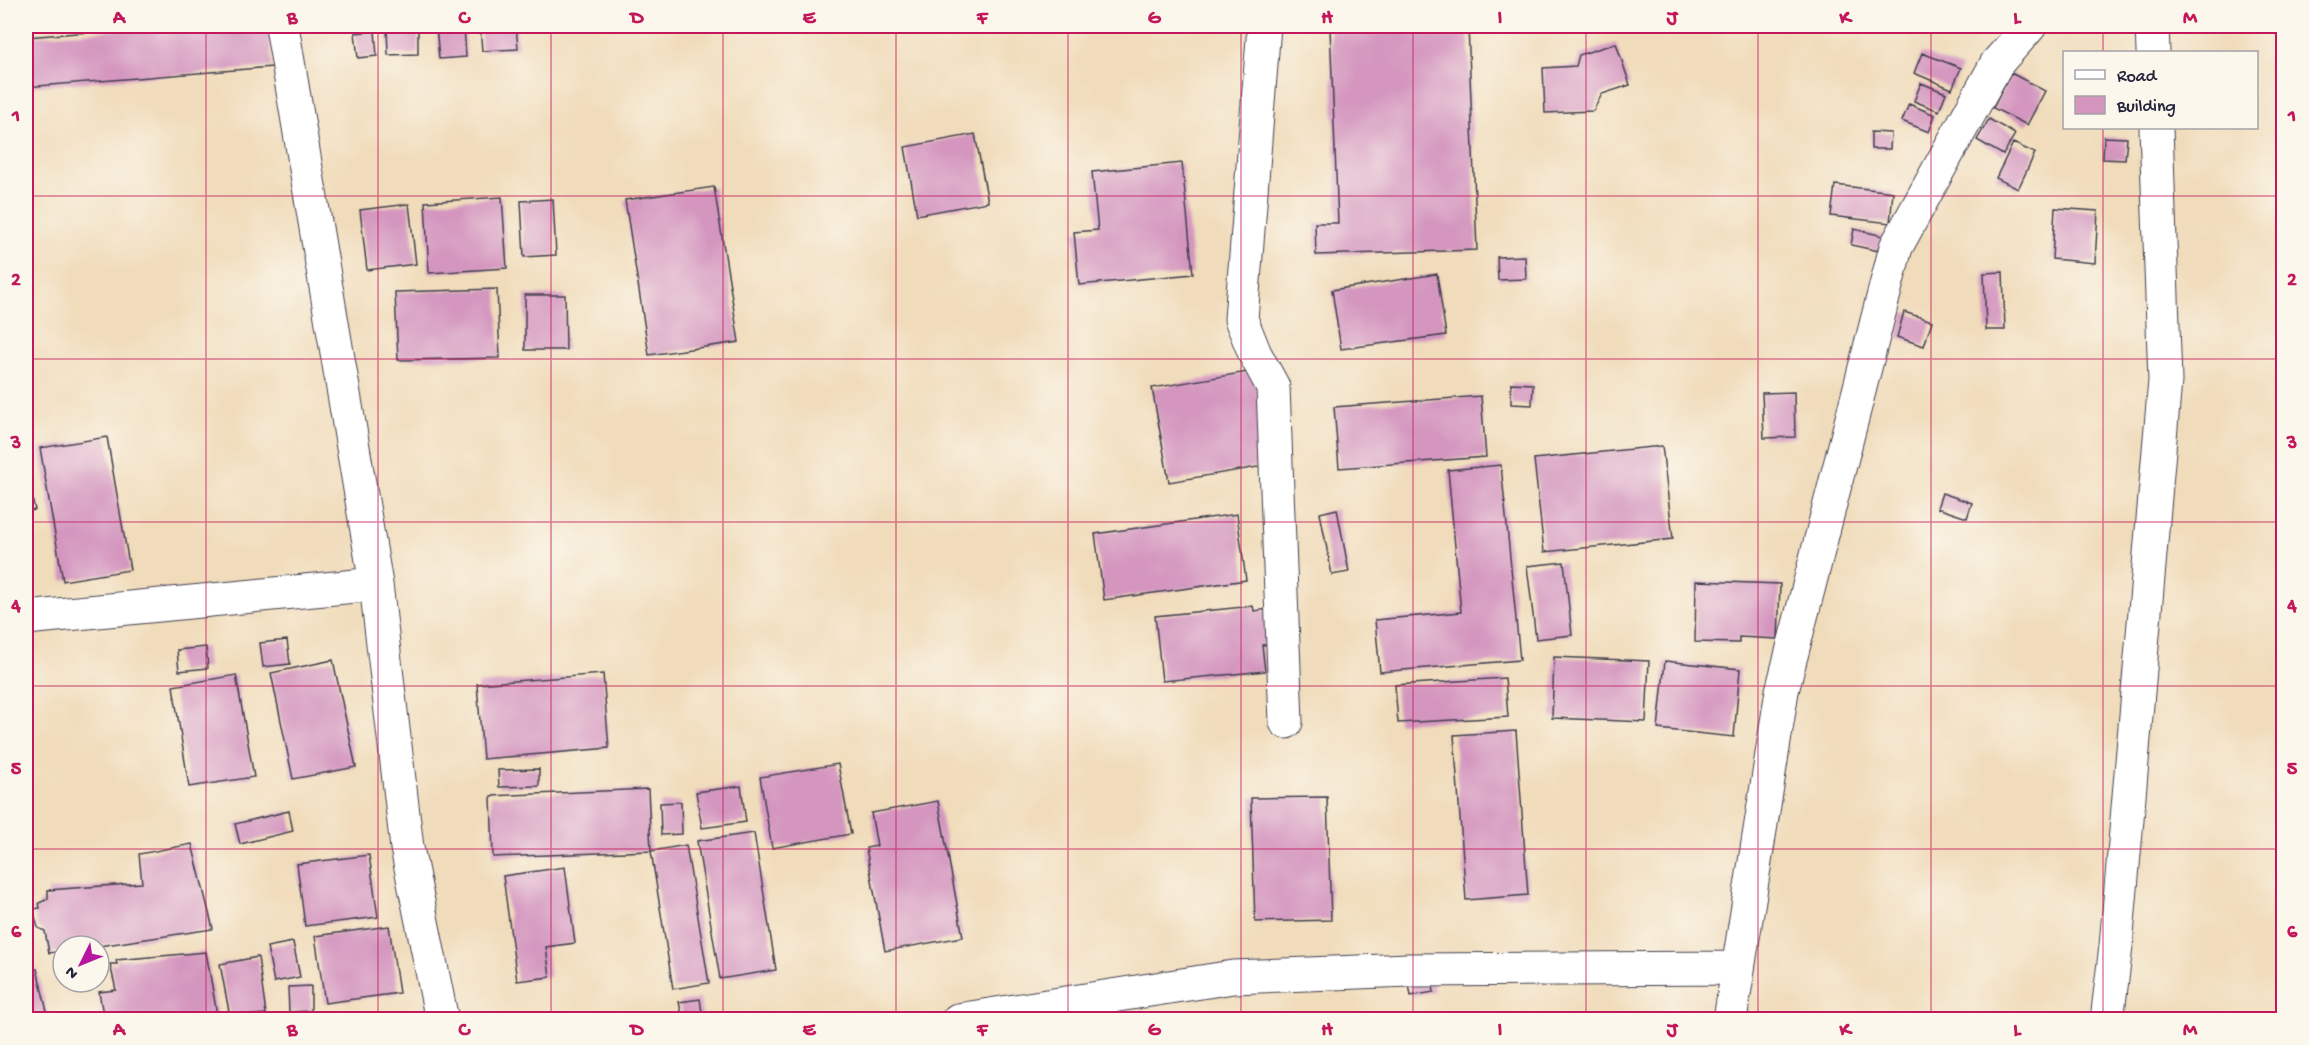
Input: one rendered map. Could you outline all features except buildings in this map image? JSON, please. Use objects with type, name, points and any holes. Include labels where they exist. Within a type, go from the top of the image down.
[{"type":"street","points":[[282,26],[376,584],[407,848],[442,1020]]},
{"type":"street","points":[[1264,26],[1241,319],[1255,354],[1273,387],[1286,722]]},
{"type":"street","points":[[1730,1020],[1782,691],[1896,247],[1997,63],[2030,26]]},
{"type":"street","points":[[2152,26],[2153,51]]},
{"type":"street","points":[[2107,1020],[2116,946],[2165,381],[2156,129]]},
{"type":"street","points":[[26,618],[376,584]]},
{"type":"street","points":[[958,1020],[1233,977],[1409,970],[1738,968]]}]
